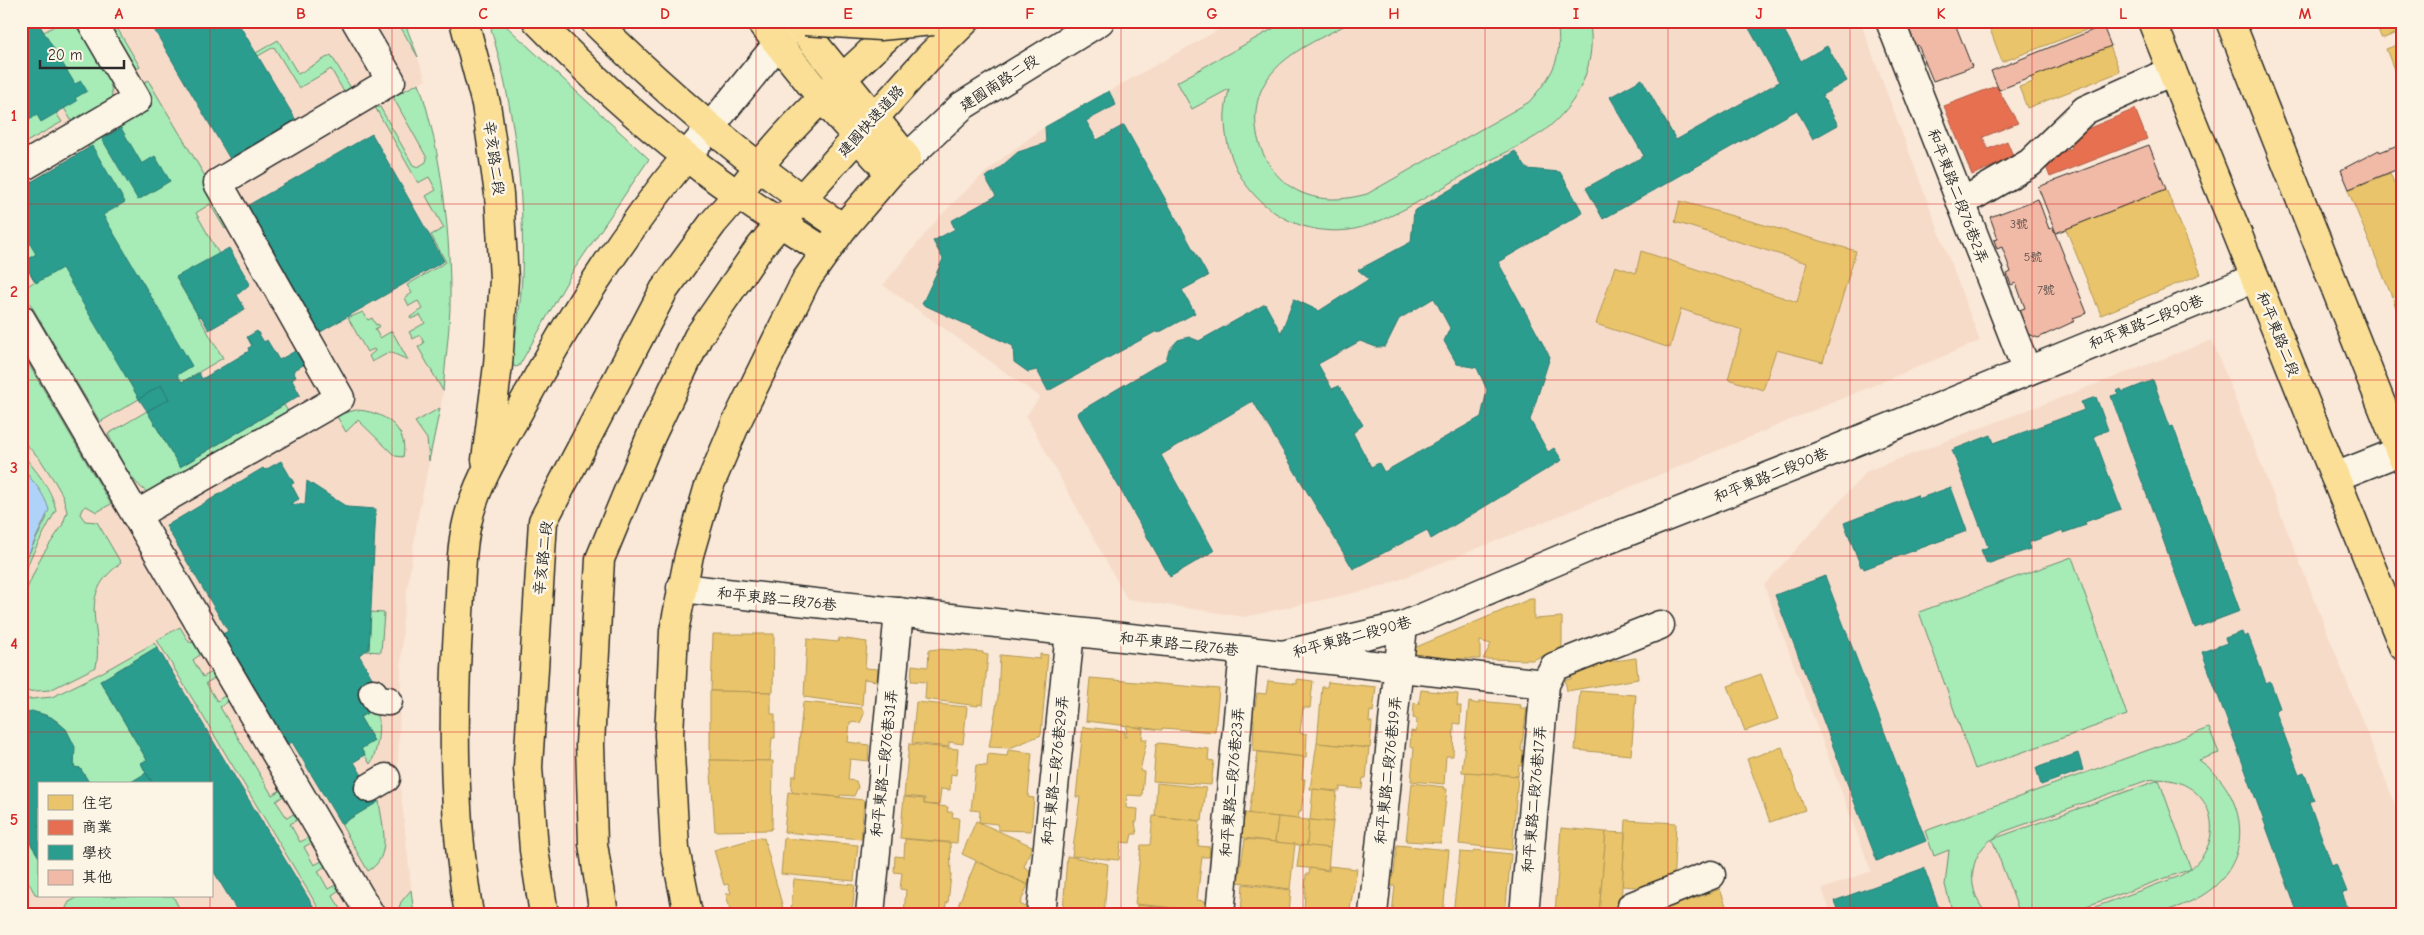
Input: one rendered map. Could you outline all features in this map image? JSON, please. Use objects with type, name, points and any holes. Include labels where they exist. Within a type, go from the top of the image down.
[{"type":"main road","name":"辛亥路二段","points":[[464,21],[486,104],[499,194],[504,279],[498,365],[483,476]]},
{"type":"main road","points":[[537,21],[578,63],[686,157],[780,223],[826,252]]},
{"type":"main road","points":[[594,21],[643,69],[710,128],[802,200],[843,228]]},
{"type":"main road","points":[[688,914],[675,849],[669,735],[674,631],[681,588],[708,489],[736,423],[806,280],[843,228],[898,165],[865,128],[821,97],[760,21]]},
{"type":"main road","points":[[796,21],[842,79],[865,128]]},
{"type":"main road","points":[[805,21],[880,26],[933,21]]},
{"type":"main road","points":[[738,194],[758,166],[821,97],[904,21]]},
{"type":"main road","name":"建國快速道路","points":[[780,223],[928,58],[965,21]]},
{"type":"main road","name":"和平東路二段","points":[[2152,21],[2403,646]]},
{"type":"main road","points":[[2230,21],[2402,454]]},
{"type":"main road","name":"辛亥路二段","points":[[469,914],[459,858],[454,682],[467,524],[483,476],[538,375],[594,280],[659,190],[686,157]]},
{"type":"main road","name":"辛亥路二段","points":[[544,914],[534,850],[528,767],[543,521],[664,290],[713,223],[738,194]]},
{"type":"main road","points":[[604,914],[593,844],[590,744],[600,559],[651,436],[698,337],[758,250],[780,223]]},
{"type":"street","points":[[21,168],[137,100],[91,21]]},
{"type":"street","points":[[136,515],[340,398],[218,183],[391,81],[356,21]]},
{"type":"street","points":[[686,157],[796,21]]},
{"type":"street","name":"建國南路二段","points":[[898,165],[962,106],[1100,21]]},
{"type":"street","name":"和平東路二段76巷2弄","points":[[1890,21],[2027,371]]},
{"type":"street","points":[[1961,203],[2030,163],[2085,110],[2172,71]]},
{"type":"street","name":"和平東路二段90巷","points":[[1282,655],[1403,626],[1585,548],[2255,278]]},
{"type":"street","points":[[21,318],[370,914]]},
{"type":"street","points":[[2335,477],[2402,454]]},
{"type":"street","name":"和平東路二段76巷","points":[[681,588],[1545,684]]},
{"type":"street","name":"和平東路二段76巷31弄","points":[[870,914],[899,612]]},
{"type":"street","points":[[1545,684],[1554,667],[1660,625]]},
{"type":"street","name":"和平東路二段76巷19弄","points":[[1373,914],[1403,626]]},
{"type":"street","name":"和平東路二段76巷29弄","points":[[1041,911],[1070,632]]},
{"type":"street","name":"和平東路二段76巷23弄","points":[[1220,914],[1244,651]]},
{"type":"street","name":"和平東路二段76巷17弄","points":[[1524,914],[1545,684]]},
{"type":"street","points":[[1631,914],[1632,906],[1711,875]]},
{"type":"shaded area","points":[[21,21],[404,21],[426,80],[419,83],[427,107],[440,177],[447,237],[450,308],[442,401],[418,516],[403,619],[398,764],[414,914],[21,914]]},
{"type":"shaded area","points":[[1234,21],[1860,21],[1980,341],[1616,493],[1381,587],[1245,617],[1127,599],[1026,416],[1040,397],[883,285],[940,216],[979,178],[1009,153],[1043,128]]},
{"type":"shaded area","points":[[2212,340],[2403,824],[2403,914],[1831,914],[1822,889],[1871,871],[1764,585],[1867,471]]},
{"type":"green space","points":[[21,21],[40,26],[44,32],[63,21],[78,21],[101,60],[112,92],[111,101],[75,127],[64,108],[56,113],[62,122],[21,145]]},
{"type":"green space","points":[[102,21],[113,21],[140,67],[132,72]]},
{"type":"green space","points":[[397,21],[404,21],[418,57]]},
{"type":"green space","points":[[1287,21],[1353,21],[1307,45],[1276,68],[1260,93],[1256,109],[1259,142],[1265,157],[1274,171],[1286,183],[1300,192],[1325,199],[1350,198],[1367,194],[1529,102],[1554,66],[1559,46],[1557,21],[1589,21],[1591,32],[1590,55],[1584,78],[1574,98],[1560,117],[1544,131],[1415,204],[1380,221],[1349,230],[1325,230],[1302,226],[1282,217],[1263,204],[1248,187],[1236,168],[1228,146],[1225,118],[1229,89],[1192,109],[1177,82]]},
{"type":"green space","points":[[497,22],[504,24],[649,159],[573,271],[519,366],[515,367],[511,362],[521,285],[522,212],[512,119],[491,29]]},
{"type":"green space","points":[[278,40],[298,74],[331,55],[351,88],[344,92],[331,69],[299,88],[274,47],[258,56],[256,53]]},
{"type":"green space","points":[[148,80],[234,225],[225,229],[210,204],[196,213],[219,254],[176,278],[223,358],[182,382],[139,399],[100,422],[22,290],[35,281],[23,262],[21,263],[21,188],[89,148],[86,142],[151,105],[140,85]]},
{"type":"green space","points":[[419,83],[434,138],[447,223],[450,308],[443,391],[418,347],[424,343],[420,335],[413,339],[409,332],[425,323],[420,315],[411,319],[410,317],[423,309],[418,301],[409,306],[405,298],[412,293],[407,285],[446,262],[431,235],[444,228],[426,196],[436,190],[429,177],[418,183],[375,107],[380,107],[413,165],[418,167],[426,162],[427,158],[394,96]]},
{"type":"green space","points":[[363,312],[368,320],[372,318],[376,325],[380,326],[375,329],[380,338],[392,331],[408,360],[390,352],[372,362],[369,356],[375,351],[374,349],[367,352],[348,318]]},
{"type":"green space","points":[[21,351],[111,504],[97,512],[86,506],[80,514],[85,521],[97,522],[121,563],[107,576],[99,588],[95,600],[96,667],[50,690],[21,692],[21,602],[41,557],[62,526],[67,512],[63,496],[55,482],[40,459],[21,439]]},
{"type":"green space","points":[[284,405],[289,413],[149,493],[130,475],[108,434],[147,411],[180,467]]},
{"type":"green space","points":[[440,408],[429,461],[427,439],[415,422]]},
{"type":"green space","points":[[356,410],[384,417],[398,429],[404,446],[403,457],[395,456],[358,420],[346,432],[336,415]]},
{"type":"green space","points":[[21,453],[47,487],[56,510],[31,557],[21,582],[21,570],[47,517],[28,474],[21,469]]},
{"type":"green space","points":[[2072,557],[2127,715],[1975,769],[1919,612]]},
{"type":"green space","points":[[371,612],[384,613],[381,652],[366,651],[369,649]]},
{"type":"green space","points":[[180,627],[189,642],[195,643],[201,654],[193,660],[203,677],[212,672],[215,678],[206,683],[217,701],[226,695],[229,701],[220,707],[272,795],[281,790],[285,795],[276,801],[287,818],[295,813],[299,819],[290,824],[300,842],[310,837],[313,842],[304,847],[314,865],[324,860],[327,865],[318,871],[328,889],[337,884],[341,889],[332,895],[343,912],[351,907],[355,914],[322,914],[157,640]]},
{"type":"green space","points":[[154,643],[157,647],[100,681],[147,760],[141,763],[146,773],[131,782],[89,782],[80,768],[74,767],[72,744],[62,725],[44,715],[33,712],[21,713],[21,700],[52,697],[101,673]]},
{"type":"green space","points":[[375,709],[379,729],[375,752],[370,764],[361,749],[374,741],[360,717]]},
{"type":"green space","points":[[2209,728],[2219,753],[2199,760],[2214,772],[2226,787],[2234,803],[2239,820],[2239,838],[2236,855],[2227,872],[2214,887],[2202,896],[2181,906],[2159,913],[2131,916],[2076,914],[2180,876],[2187,870],[2064,914],[2020,914],[1992,839],[1978,855],[1973,875],[1976,896],[1987,914],[1953,914],[1945,885],[1949,850],[1934,856],[1925,831]],"holes":[[[2148,780],[2159,780],[1993,839],[2003,832]],[[2159,780],[2170,780],[2188,787],[2201,798],[2209,813],[2211,829],[2208,846],[2191,868]]]},
{"type":"green space","points":[[379,801],[384,840],[383,849],[381,858],[368,871],[341,824]]},
{"type":"green space","points":[[21,808],[30,823],[21,829]]},
{"type":"green space","points":[[21,829],[38,855],[38,895],[35,894],[21,869]]},
{"type":"green space","points":[[411,890],[414,914],[397,914],[401,902]]},
{"type":"green space","points":[[76,898],[174,898],[182,914],[63,914],[69,902]]},
{"type":"water","points":[[21,469],[38,488],[49,510],[21,570]]},
{"type":"building: 住宅","points":[[1987,21],[2101,21],[2102,24],[2002,62]]},
{"type":"building: 住宅","points":[[2375,21],[2403,21],[2403,31],[2384,38],[2381,37]]},
{"type":"building: 住宅","points":[[2403,43],[2403,86],[2400,85],[2386,49]]},
{"type":"building: 住宅","points":[[2110,46],[2120,72],[2027,108],[2019,87],[2033,82],[2031,77]]},
{"type":"building: 住宅","points":[[2390,173],[2399,195],[2403,193],[2403,293],[2392,297],[2348,190]]},
{"type":"building: 住宅","points":[[2166,189],[2201,274],[2101,315],[2066,229]]},
{"type":"building: 住宅","points":[[1680,201],[1856,251],[1823,362],[1776,350],[1763,390],[1728,379],[1742,330],[1681,309],[1670,348],[1596,324],[1615,266],[1636,273],[1641,251],[1797,302],[1807,263],[1675,222]]},
{"type":"building: 住宅","points":[[2403,293],[2403,325],[2393,300],[2401,297],[2400,294]]},
{"type":"building: 住宅","points":[[1530,599],[1534,599],[1534,619],[1562,617],[1562,649],[1532,660],[1483,659],[1491,644],[1480,641],[1480,659],[1415,658],[1414,648]]},
{"type":"building: 住宅","points":[[713,634],[774,634],[773,692],[711,691]]},
{"type":"building: 住宅","points":[[839,638],[867,642],[865,668],[878,669],[877,681],[864,679],[862,705],[804,697],[807,639],[838,642]]},
{"type":"building: 住宅","points":[[929,650],[983,652],[983,654],[988,655],[983,705],[978,704],[978,706],[925,699],[926,682],[911,681],[912,665],[928,667]]},
{"type":"building: 住宅","points":[[1040,654],[1048,655],[1041,735],[1010,748],[989,747],[998,697],[1000,655],[1040,659]]},
{"type":"building: 住宅","points":[[1636,658],[1638,679],[1567,691],[1565,680],[1571,679],[1570,667]]},
{"type":"building: 住宅","points":[[1761,674],[1778,719],[1745,731],[1728,686]]},
{"type":"building: 住宅","points":[[1090,678],[1219,689],[1215,732],[1162,728],[1162,730],[1086,721]]},
{"type":"building: 住宅","points":[[1297,679],[1313,681],[1310,708],[1303,708],[1300,733],[1307,734],[1306,757],[1253,751],[1254,720],[1249,720],[1250,709],[1255,709],[1257,693],[1266,694],[1268,681],[1297,684]]},
{"type":"building: 住宅","points":[[1328,682],[1376,687],[1373,712],[1370,711],[1369,722],[1372,722],[1370,748],[1317,743],[1322,687],[1327,687]]},
{"type":"building: 住宅","points":[[1421,690],[1458,694],[1457,706],[1461,706],[1460,724],[1454,723],[1453,756],[1446,756],[1444,784],[1411,781],[1414,748],[1410,747],[1411,731],[1416,732],[1417,719],[1413,718],[1414,703],[1419,704]]},
{"type":"building: 住宅","points":[[710,691],[771,692],[771,714],[775,714],[775,738],[772,738],[770,761],[710,760]]},
{"type":"building: 住宅","points":[[1580,691],[1636,695],[1631,755],[1575,750]]},
{"type":"building: 住宅","points":[[1479,701],[1521,705],[1520,708],[1527,708],[1521,750],[1523,750],[1522,766],[1519,765],[1518,776],[1462,772],[1469,702],[1479,704]]},
{"type":"building: 住宅","points":[[803,702],[862,708],[864,714],[860,723],[850,722],[848,742],[869,745],[868,761],[850,759],[848,780],[856,781],[858,787],[854,796],[840,795],[840,797],[794,793],[791,790],[792,776],[796,776]]},
{"type":"building: 住宅","points":[[916,702],[967,707],[963,744],[949,742],[949,747],[912,743]]},
{"type":"building: 住宅","points":[[1127,725],[1143,729],[1142,739],[1147,739],[1140,771],[1144,772],[1142,796],[1127,795],[1126,808],[1138,809],[1137,822],[1135,822],[1137,834],[1132,834],[1130,843],[1121,842],[1119,860],[1072,856],[1080,797],[1076,797],[1083,727],[1125,731],[1124,737],[1126,737]]},
{"type":"building: 住宅","points":[[1159,743],[1209,749],[1208,760],[1214,761],[1211,785],[1153,781],[1156,745]]},
{"type":"building: 住宅","points":[[1317,743],[1369,748],[1366,778],[1363,778],[1362,789],[1340,787],[1340,791],[1310,789]]},
{"type":"building: 住宅","points":[[909,744],[958,749],[956,775],[951,774],[950,790],[941,789],[939,805],[924,804],[925,798],[904,796]]},
{"type":"building: 住宅","points":[[1782,747],[1805,810],[1770,822],[1747,759]]},
{"type":"building: 住宅","points":[[1008,750],[1032,753],[1028,797],[1034,798],[1031,831],[999,830],[997,824],[979,822],[980,811],[971,810],[976,765],[987,766],[988,754],[1007,756]]},
{"type":"building: 住宅","points":[[1258,752],[1304,757],[1302,779],[1305,779],[1301,812],[1299,812],[1298,819],[1249,814]]},
{"type":"building: 住宅","points":[[710,760],[773,761],[772,828],[770,830],[715,831]]},
{"type":"building: 住宅","points":[[1466,772],[1518,776],[1512,850],[1459,844]]},
{"type":"building: 住宅","points":[[1157,783],[1206,788],[1202,821],[1155,816]]},
{"type":"building: 住宅","points":[[1412,783],[1447,789],[1441,843],[1406,841]]},
{"type":"building: 住宅","points":[[1313,789],[1337,792],[1333,822],[1310,820]]},
{"type":"building: 住宅","points":[[788,792],[864,800],[861,839],[784,832]]},
{"type":"building: 住宅","points":[[904,797],[924,799],[924,804],[948,807],[947,812],[953,812],[952,817],[959,818],[957,843],[900,838]]},
{"type":"building: 住宅","points":[[1245,813],[1278,817],[1275,842],[1237,837],[1239,816],[1245,817]]},
{"type":"building: 住宅","points":[[1153,816],[1200,821],[1198,846],[1210,847],[1209,857],[1202,857],[1197,900],[1205,901],[1204,911],[1135,904],[1141,845],[1150,845]]},
{"type":"building: 住宅","points":[[1278,817],[1309,820],[1307,846],[1275,842]]},
{"type":"building: 住宅","points":[[1309,820],[1333,822],[1330,848],[1307,846]]},
{"type":"building: 住宅","points":[[1626,820],[1676,823],[1673,890],[1622,886]]},
{"type":"building: 住宅","points":[[976,821],[1032,846],[1024,867],[1030,870],[1028,885],[962,854]]},
{"type":"building: 住宅","points":[[1561,828],[1606,832],[1599,914],[1555,914]]},
{"type":"building: 住宅","points":[[1606,832],[1625,833],[1621,905],[1608,914],[1599,914]]},
{"type":"building: 住宅","points":[[760,837],[761,839],[764,838],[784,912],[782,914],[731,914],[726,894],[731,893],[728,884],[724,885],[714,850]]},
{"type":"building: 住宅","points":[[784,838],[858,845],[854,881],[781,874]]},
{"type":"building: 住宅","points":[[905,839],[950,843],[951,875],[945,914],[904,913],[906,890],[900,889],[902,873],[894,872],[895,856],[904,857]]},
{"type":"building: 住宅","points":[[1245,839],[1295,844],[1290,889],[1238,882]]},
{"type":"building: 住宅","points":[[1300,845],[1330,848],[1328,870],[1297,867]]},
{"type":"building: 住宅","points":[[1397,845],[1449,850],[1443,914],[1392,914],[1395,886],[1386,886],[1388,873],[1394,874]]},
{"type":"building: 住宅","points":[[1474,850],[1511,854],[1505,914],[1453,914],[1460,852],[1473,853]]},
{"type":"building: 住宅","points":[[1067,856],[1108,864],[1104,914],[1074,914],[1063,911]]},
{"type":"building: 住宅","points":[[976,861],[1028,885],[1020,904],[1026,907],[1024,914],[962,914],[956,911]]},
{"type":"building: 住宅","points":[[1329,866],[1357,869],[1349,914],[1297,914],[1302,913],[1304,909],[1306,874],[1309,874],[1310,868],[1329,871]]},
{"type":"building: 住宅","points":[[794,879],[855,885],[852,914],[808,914],[808,910],[791,909]]},
{"type":"building: 住宅","points":[[1243,884],[1291,890],[1289,914],[1237,914],[1241,913]]},
{"type":"building: 住宅","points":[[1720,889],[1729,914],[1644,914],[1682,894],[1685,902]]},
{"type":"building: 住宅","points":[[1137,905],[1191,910],[1190,914],[1136,914]]},
{"type":"building: 商業","points":[[1996,86],[2018,123],[1983,137],[1988,149],[2007,141],[2014,158],[1972,175],[1944,106]]},
{"type":"building: 商業","points":[[2135,109],[2147,139],[2050,177],[2045,164],[2051,162],[2050,157],[2072,148],[2068,137]]},
{"type":"building: 學校","points":[[21,21],[37,21],[75,84],[81,81],[87,91],[75,98],[77,101],[41,122],[37,115],[21,125]]},
{"type":"building: 學校","points":[[149,21],[249,21],[240,26],[296,120],[230,159]]},
{"type":"building: 學校","points":[[1745,21],[1779,21],[1801,61],[1827,46],[1847,81],[1822,95],[1838,125],[1813,139],[1797,110],[1603,219],[1586,188],[1644,156],[1610,97],[1642,79],[1676,140],[1779,82]]},
{"type":"building: 學校","points":[[1109,91],[1116,105],[1086,121],[1097,140],[1124,125],[1208,276],[1182,290],[1195,313],[1158,333],[1157,331],[1048,391],[1037,370],[1028,372],[1014,362],[1013,346],[922,304],[943,259],[933,241],[955,229],[951,221],[996,196],[985,177],[996,171],[1018,152],[1046,143],[1045,127]]},
{"type":"building: 學校","points":[[121,128],[142,164],[155,156],[170,181],[138,200],[102,139]]},
{"type":"building: 學校","points":[[372,134],[444,261],[317,334],[245,207]]},
{"type":"building: 學校","points":[[92,146],[125,202],[103,215],[192,366],[177,375],[182,382],[199,373],[202,379],[249,351],[248,348],[252,346],[247,337],[257,331],[264,342],[267,340],[279,360],[297,350],[305,364],[293,371],[296,377],[292,380],[300,395],[180,467],[147,411],[169,399],[161,385],[139,399],[62,268],[36,283],[23,262],[36,254],[21,229],[21,188]]},
{"type":"building: 學校","points":[[1515,151],[1527,169],[1560,172],[1583,213],[1498,262],[1550,357],[1530,420],[1548,452],[1554,448],[1562,460],[1431,539],[1427,530],[1353,569],[1253,401],[1161,455],[1214,551],[1170,577],[1077,413],[1166,360],[1169,350],[1178,340],[1189,337],[1199,341],[1265,304],[1281,333],[1294,299],[1319,311],[1369,279],[1358,270],[1411,242],[1414,211]],"holes":[[[1434,298],[1450,328],[1444,341],[1457,364],[1477,368],[1487,390],[1481,417],[1384,472],[1379,463],[1371,467],[1353,433],[1363,425],[1339,386],[1332,389],[1318,364],[1360,341],[1376,347],[1385,347],[1399,319]]]},
{"type":"building: 學校","points":[[229,248],[250,284],[237,295],[245,309],[209,330],[201,316],[199,317],[176,277]]},
{"type":"building: 學校","points":[[2153,380],[2170,427],[2173,426],[2240,611],[2195,628],[2111,396],[2118,394],[2117,391],[2121,389],[2123,392]]},
{"type":"building: 學校","points":[[161,385],[169,399],[147,411],[139,399]]},
{"type":"building: 學校","points":[[2096,397],[2108,430],[2094,436],[2121,509],[2085,522],[2086,525],[2063,533],[2063,530],[2028,543],[2030,549],[1987,564],[1981,550],[1988,547],[1952,450],[1991,435],[1994,443],[2084,410],[2081,402]]},
{"type":"building: 學校","points":[[281,461],[294,483],[291,484],[299,499],[290,504],[305,505],[307,481],[347,507],[376,509],[369,649],[359,655],[379,690],[375,709],[360,717],[374,741],[361,749],[365,755],[354,762],[378,802],[341,824],[292,742],[283,748],[217,637],[228,631],[166,526],[263,468],[265,470]]},
{"type":"building: 學校","points":[[1951,487],[1967,531],[1864,569],[1863,566],[1861,567],[1844,523],[1917,495],[1918,499]]},
{"type":"building: 學校","points":[[1825,576],[1926,841],[1877,861],[1775,595]]},
{"type":"building: 學校","points":[[2242,632],[2244,637],[2248,635],[2266,683],[2270,681],[2280,708],[2275,710],[2299,774],[2304,772],[2314,800],[2309,802],[2332,866],[2336,864],[2347,892],[2342,893],[2350,914],[2298,914],[2202,652],[2227,643],[2225,638]]},
{"type":"building: 學校","points":[[157,647],[318,914],[239,914],[212,869],[212,782],[152,782],[141,763],[147,760],[100,681]]},
{"type":"building: 學校","points":[[32,711],[51,717],[66,729],[75,747],[74,767],[80,768],[89,782],[38,782],[38,855],[21,828],[30,823],[21,808],[21,713]]},
{"type":"building: 學校","points":[[2078,753],[2083,770],[2041,785],[2036,768]]},
{"type":"building: 學校","points":[[146,773],[152,782],[131,782]]},
{"type":"building: 學校","points":[[1924,868],[1941,914],[1839,914],[1834,901]]},
{"type":"building: 其他","points":[[1900,21],[1954,21],[1972,67],[1933,81],[1918,45],[1910,48]]},
{"type":"building: 其他","points":[[2103,26],[2111,46],[1999,90],[1991,71]]},
{"type":"building: 其他","points":[[2403,143],[2403,167],[2349,189],[2341,170],[2379,150],[2380,152]]},
{"type":"building: 其他","points":[[2149,145],[2166,189],[2056,233],[2038,187]]},
{"type":"building: 其他","points":[[2038,199],[2049,229],[2053,228],[2087,313],[2073,318],[2075,321],[2038,338],[2024,332],[2016,311],[2025,308],[2016,283],[2011,285],[2007,274],[2011,272],[2002,247],[1997,249],[1994,240],[1998,239],[1990,217]]}]
